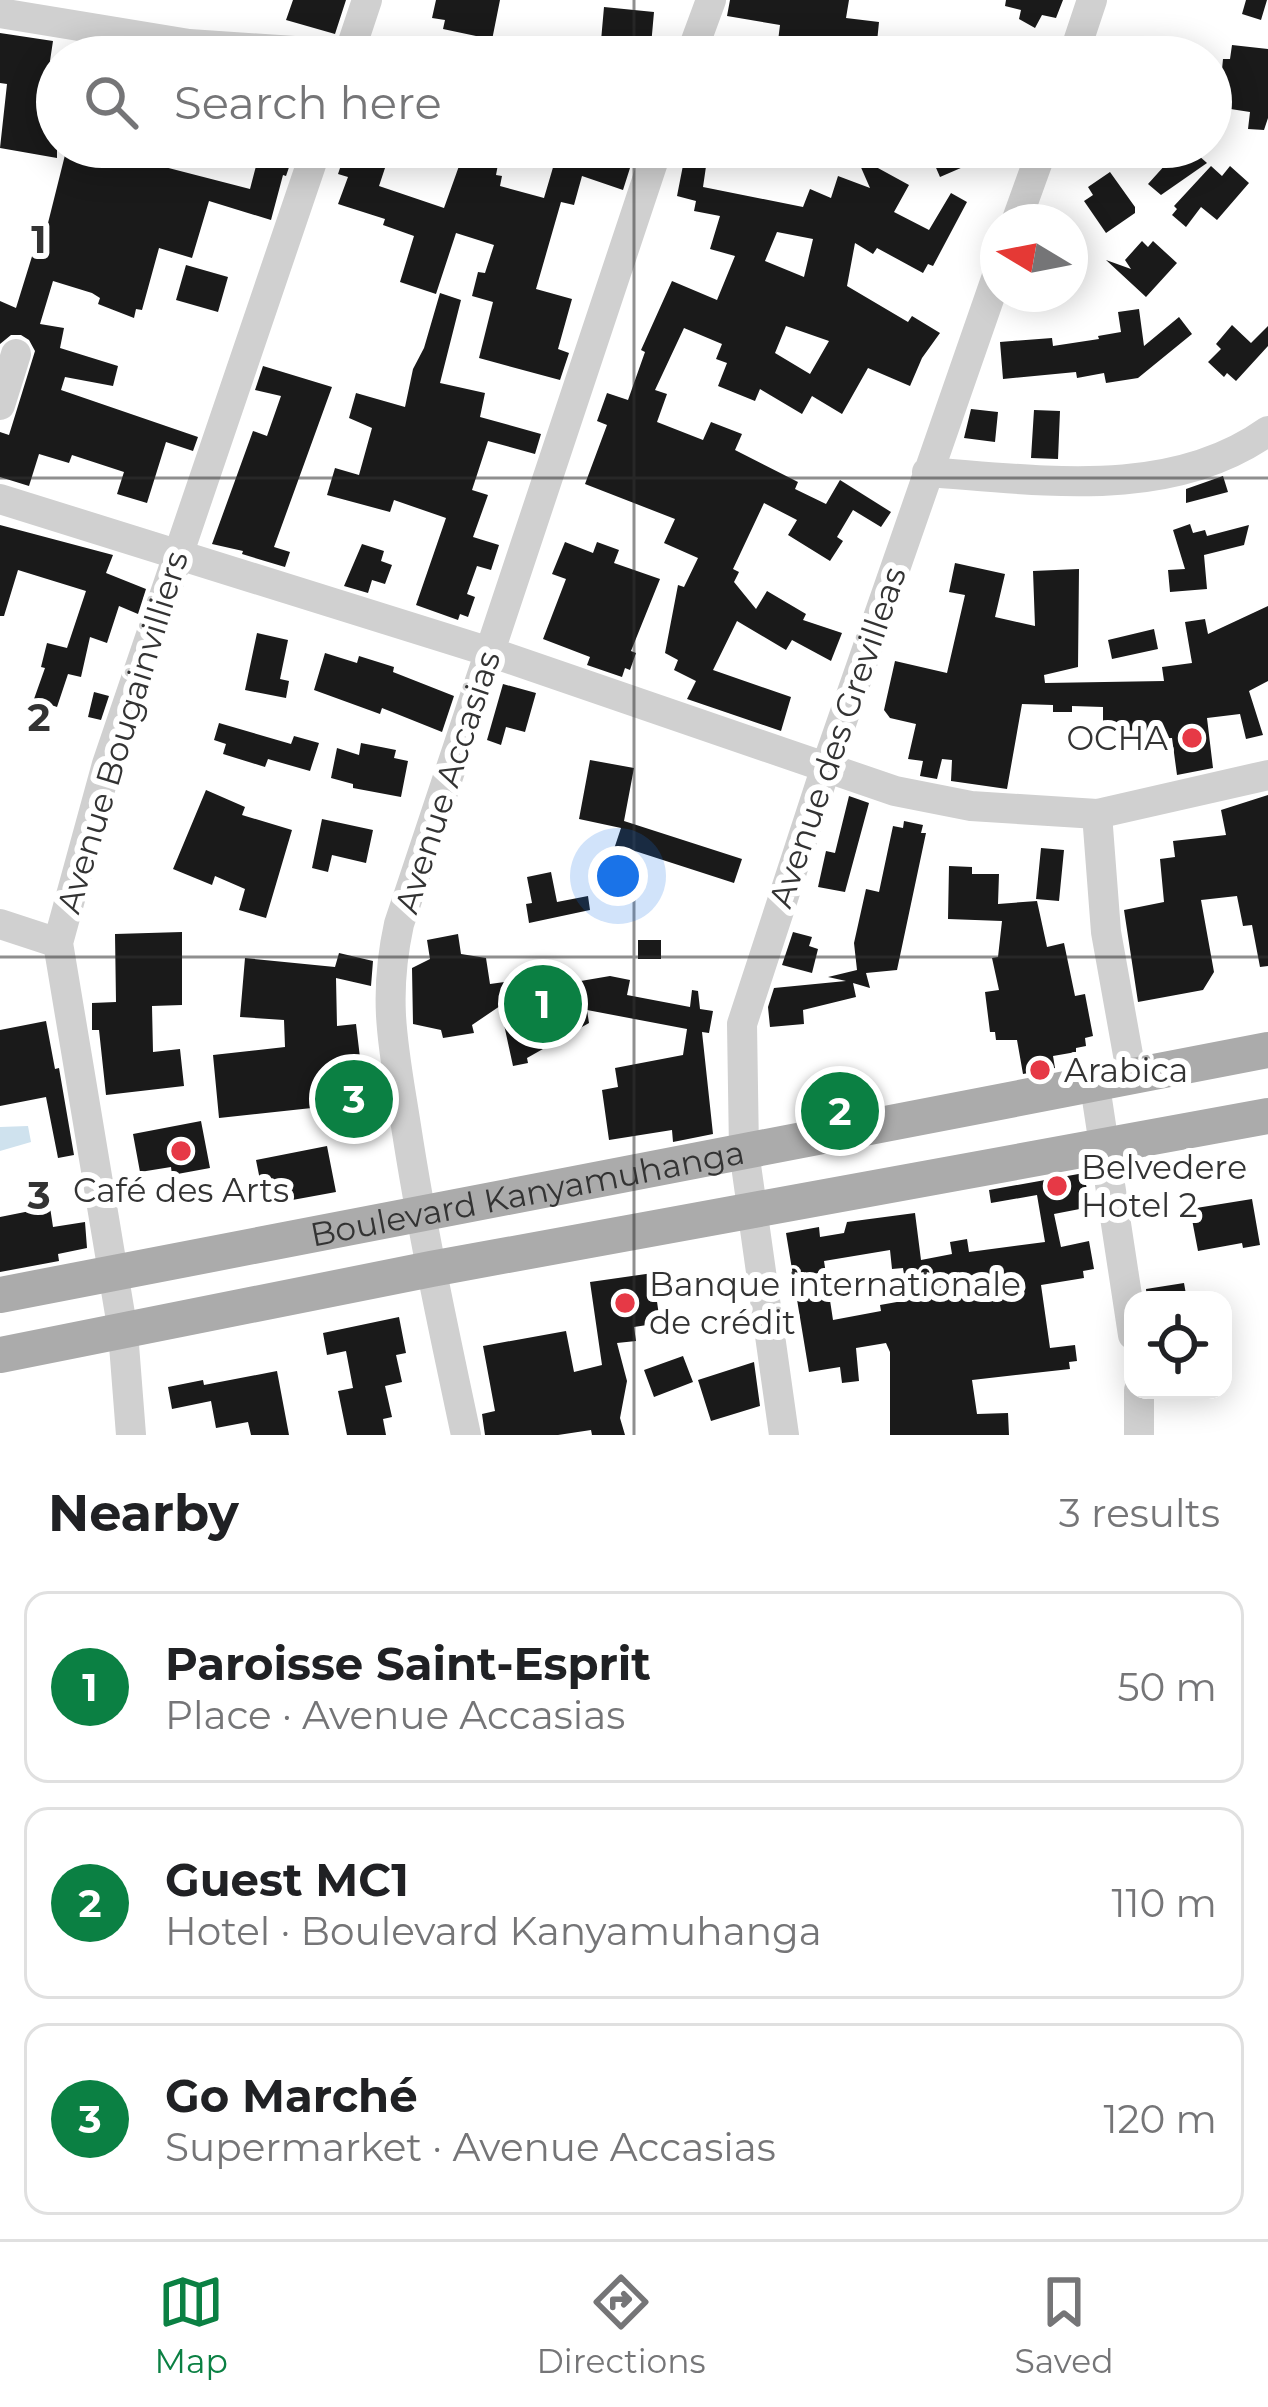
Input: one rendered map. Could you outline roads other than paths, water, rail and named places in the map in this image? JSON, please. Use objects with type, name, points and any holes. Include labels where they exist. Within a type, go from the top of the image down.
[{"type":"main road","name":"Boulevard Kanyamuhanga","points":[[0,1295],[1268,1050]]},
{"type":"main road","points":[[0,1355],[431,1269],[1268,1116]]},
{"type":"street","points":[[355,36],[367,0]]},
{"type":"street","points":[[698,36],[711,0]]},
{"type":"street","points":[[1080,36],[1092,0]]},
{"type":"street","points":[[0,13],[140,36]]},
{"type":"street","name":"Avenue Bougainvilliers","points":[[131,1435],[123,1333],[58,943],[107,764],[309,168]]},
{"type":"street","name":"Avenue Accasias","points":[[466,1435],[420,1216],[387,1003],[390,966],[399,925],[651,168]]},
{"type":"street","points":[[1022,204],[1033,168]]},
{"type":"street","name":"Avenue des Grevilleas","points":[[784,1435],[744,1151],[742,1024],[984,312]]},
{"type":"street","points":[[0,405],[16,353]]},
{"type":"street","points":[[927,472],[1082,483],[1124,480],[1230,457],[1268,431]]},
{"type":"street","points":[[0,499],[490,652],[895,791],[971,806],[1097,814],[1268,775]]},
{"type":"street","points":[[1097,814],[1106,932],[1132,1077]]},
{"type":"street","points":[[0,924],[58,943]]},
{"type":"street","points":[[1095,1086],[1127,1291]]},
{"type":"street","points":[[1139,1399],[1139,1435]]},
{"type":"water","points":[[28,1126],[31,1142],[0,1151],[0,1127]]},
{"type":"place","name":"OCHA","points":[[1192,738]]},
{"type":"place","name":"Paroisse Saint-Esprit","points":[[543,1004]]},
{"type":"place","name":"Arabica","points":[[1040,1070]]},
{"type":"place","name":"Go Marché","points":[[354,1099]]},
{"type":"place","name":"Guest MC1","points":[[840,1111]]},
{"type":"place","name":"Café des Arts","points":[[181,1151]]},
{"type":"place","name":"Belvedere Hotel 2","points":[[1057,1186]]},
{"type":"place","name":"Banque internationale de crédit","points":[[625,1303]]}]
